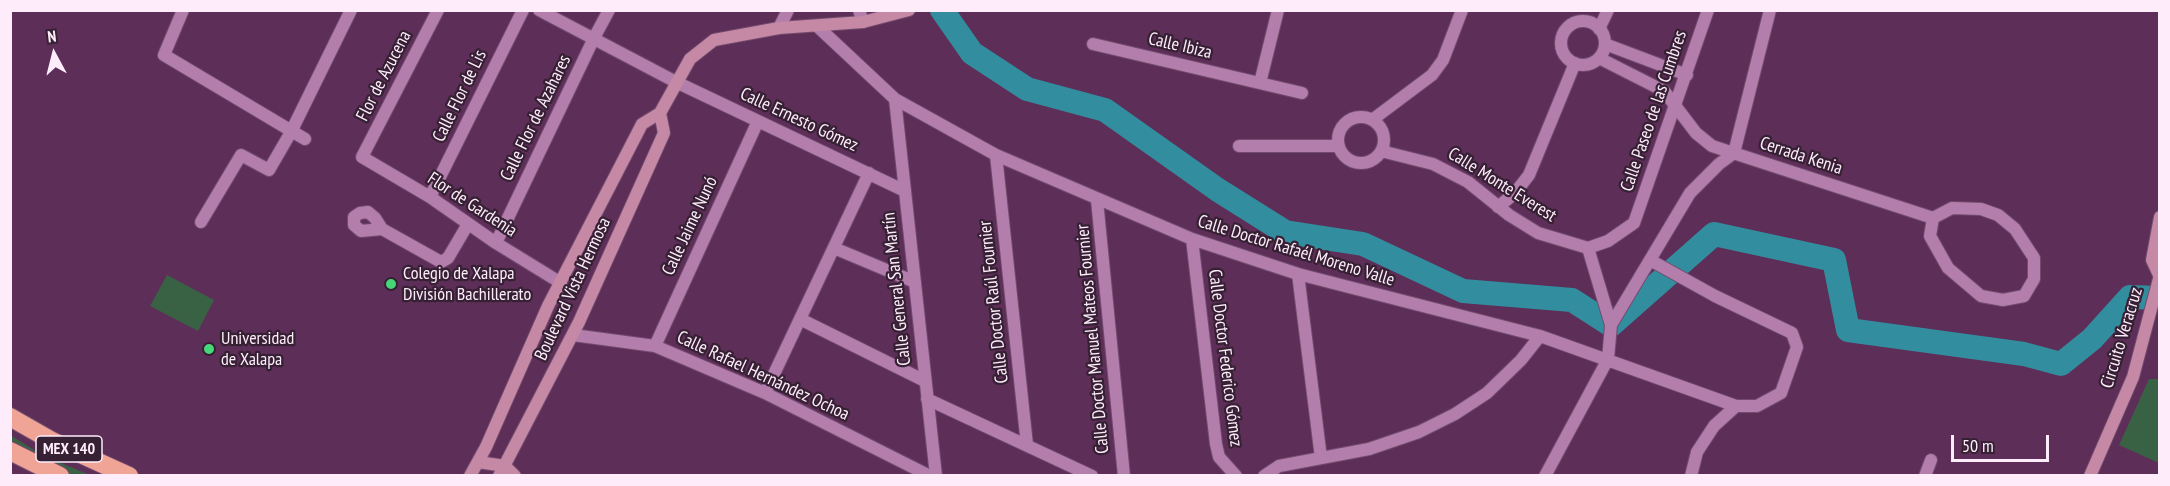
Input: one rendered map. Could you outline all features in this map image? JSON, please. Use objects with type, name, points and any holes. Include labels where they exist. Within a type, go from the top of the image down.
[{"type":"highway","name":"MEX 140","points":[[10,417],[52,441],[129,476]]},
{"type":"highway","name":"MEX 140","points":[[10,452],[60,476]]},
{"type":"street","points":[[183,10],[164,55],[305,139]]},
{"type":"street","points":[[201,222],[241,155],[269,170],[291,132],[351,10]]},
{"type":"street","name":"Flor de Azucena","points":[[362,157],[438,10]]},
{"type":"street","name":"Calle Flor de Lis","points":[[430,197],[523,10]]},
{"type":"street","name":"Calle Ernesto Gómez","points":[[538,10],[676,82],[905,191]]},
{"type":"street","name":"Calle Flor de Azahares","points":[[496,243],[609,10]]},
{"type":"street","points":[[778,28],[788,10]]},
{"type":"street","points":[[1260,83],[1278,10]]},
{"type":"street","points":[[1372,120],[1432,75],[1443,60],[1462,10]]},
{"type":"street","points":[[1599,28],[1608,10]]},
{"type":"street","name":"Calle Paseo de las Cumbres","points":[[1588,248],[1608,241],[1634,223],[1708,10]]},
{"type":"street","points":[[1611,325],[1690,193],[1719,164],[1734,153],[1770,10]]},
{"type":"street","name":"Boulevard Vista Hermosa","points":[[470,476],[561,283],[642,124],[660,113],[690,59],[714,40],[778,28],[817,26],[861,16],[906,12]]},
{"type":"street","points":[[1578,22],[1593,24],[1603,33],[1605,44],[1599,58],[1588,64],[1575,63],[1563,53],[1562,38],[1565,30],[1578,22]]},
{"type":"street","name":"Calle Doctor Rafaél Moreno Valle","points":[[817,26],[895,99],[996,155],[1097,200],[1192,239],[1298,274],[1540,336],[1736,406]]},
{"type":"street","name":"Calle Ibiza","points":[[1093,44],[1302,93]]},
{"type":"street","points":[[1605,44],[1687,75]]},
{"type":"street","name":"Cerrada Kenia","points":[[1599,58],[1664,91],[1696,133],[1712,146],[1932,218]]},
{"type":"street","points":[[1498,207],[1515,193],[1529,175],[1575,63]]},
{"type":"street","name":"Calle General San Martín","points":[[895,99],[936,476]]},
{"type":"street","name":"Boulevard Vista Hermosa","points":[[502,471],[573,335],[664,133],[660,113]]},
{"type":"street","points":[[1357,117],[1372,120],[1378,124],[1384,137],[1381,151],[1369,161],[1362,163],[1347,158],[1339,146],[1340,130],[1344,124],[1357,117]]},
{"type":"street","name":"Calle Jaime Nunó","points":[[655,346],[758,121]]},
{"type":"street","points":[[1239,146],[1339,146]]},
{"type":"street","name":"Calle Monte Everest","points":[[1381,151],[1433,164],[1468,182],[1498,207],[1538,233],[1588,248]]},
{"type":"street","name":"Calle Doctor Raúl Fournier","points":[[996,155],[1027,445]]},
{"type":"street","name":"Flor de Gardenia","points":[[362,157],[430,197],[496,243],[561,283]]},
{"type":"street","points":[[765,393],[869,173]]},
{"type":"street","name":"Calle Doctor Manuel Mateos Fournier","points":[[1097,200],[1124,476]]},
{"type":"street","points":[[1952,208],[1981,209],[1998,214],[2015,229],[2034,258],[2034,279],[2024,296],[2003,300],[1981,296],[1956,275],[1948,268],[1930,236],[1932,218],[1952,208]]},
{"type":"street","points":[[2156,261],[2160,217]]},
{"type":"street","points":[[382,229],[441,262],[448,258],[468,224]]},
{"type":"street","name":"Calle Doctor Federico Gómez","points":[[1192,239],[1216,444],[1219,457],[1236,476]]},
{"type":"street","points":[[834,248],[915,282]]},
{"type":"street","points":[[1545,476],[1608,359],[1611,325],[1588,248]]},
{"type":"street","points":[[1650,260],[1715,296],[1792,333],[1797,347],[1781,393],[1757,406],[1736,406],[1714,426],[1697,452],[1691,476]]},
{"type":"street","name":"Circuito Veracruz","points":[[2090,476],[2133,377],[2158,278],[2156,261]]},
{"type":"street","points":[[1298,274],[1321,458]]},
{"type":"street","points":[[800,319],[925,381]]},
{"type":"street","name":"Calle Rafael Hernández Ochoa","points":[[573,335],[655,346],[765,393],[930,476]]},
{"type":"street","points":[[1264,476],[1279,466],[1379,446],[1419,432],[1455,414],[1487,393],[1521,360],[1540,336]]},
{"type":"street","points":[[927,399],[1092,476]]},
{"type":"street","points":[[1925,476],[1931,460]]},
{"type":"street","points":[[478,462],[515,476]]},
{"type":"green space","points":[[167,275],[214,300],[198,331],[150,306]]},
{"type":"green space","points":[[2149,379],[2159,379],[2159,463],[2119,445]]},
{"type":"green space","points":[[10,435],[44,456],[90,475],[66,475],[11,446]]},
{"type":"waterway","points":[[942,10],[972,53],[1027,89],[1105,110],[1218,190],[1285,232],[1363,244],[1463,291],[1572,300],[1611,325],[1714,234],[1834,260],[1848,330],[2024,354],[2061,364],[2092,339],[2130,297],[2160,298]]},
{"type":"place","name":"Colegio de Xalapa División Bachillerato","points":[[391,284]]},
{"type":"place","name":"Universidad de Xalapa","points":[[209,349]]}]
